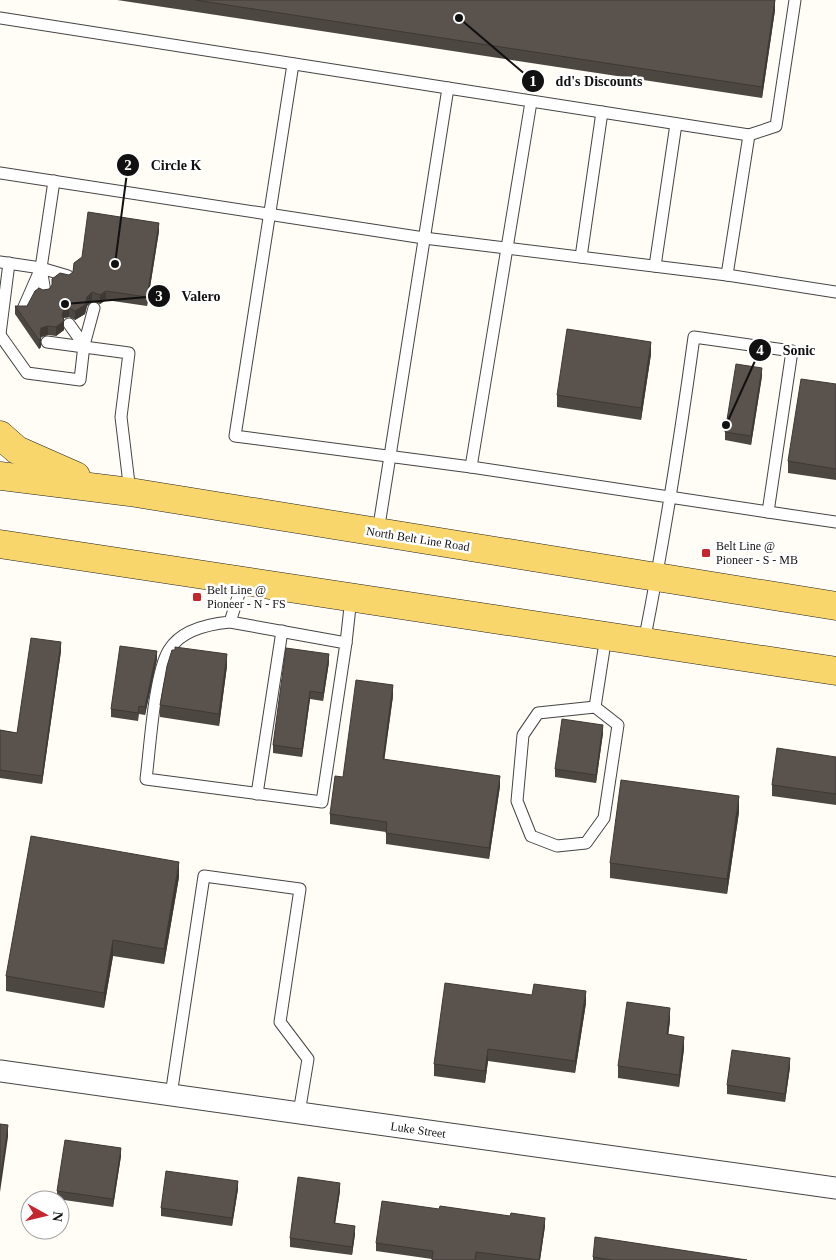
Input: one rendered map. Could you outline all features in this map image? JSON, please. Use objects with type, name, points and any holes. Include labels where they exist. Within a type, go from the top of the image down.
[{"type":"main road","points":[[0,435],[17,450],[102,488]]},
{"type":"main road","name":"North Belt Line Road","points":[[0,476],[130,492],[836,606]]},
{"type":"main road","points":[[0,544],[836,672]]},
{"type":"street","name":"Luke Street","points":[[0,1072],[836,1188]]},
{"type":"lane","points":[[0,18],[749,135],[776,126],[795,0]]},
{"type":"lane","points":[[293,64],[235,436],[471,467],[836,522]]},
{"type":"lane","points":[[378,532],[448,88]]},
{"type":"lane","points":[[471,467],[531,102]]},
{"type":"lane","points":[[581,257],[602,112]]},
{"type":"lane","points":[[655,266],[676,124]]},
{"type":"lane","points":[[727,275],[749,135]]},
{"type":"lane","points":[[0,173],[424,238],[727,275],[836,292]]},
{"type":"lane","points":[[23,308],[41,268],[54,181]]},
{"type":"lane","points":[[68,276],[41,268],[5,263],[0,335],[28,373],[80,380],[84,345],[94,308]]},
{"type":"lane","points":[[41,268],[45,292]]},
{"type":"lane","points":[[69,324],[84,345]]},
{"type":"lane","points":[[644,642],[657,577],[694,337],[792,351],[768,512]]},
{"type":"lane","points":[[47,342],[84,345],[129,353],[121,417],[130,492]]},
{"type":"lane","points":[[230,622],[243,581]]},
{"type":"lane","points":[[346,643],[230,622],[207,625],[186,634],[169,649],[159,677],[146,779],[322,802],[346,643],[351,598]]},
{"type":"lane","points":[[257,794],[282,631]]},
{"type":"lane","points":[[595,707],[606,636]]},
{"type":"lane","points":[[595,707],[618,724],[604,818],[586,843],[557,846],[531,836],[517,801],[523,735],[538,713],[595,707]]},
{"type":"lane","points":[[171,1095],[204,876],[223,878],[300,889],[280,1022],[308,1059],[299,1113]]},
{"type":"building","points":[[195,0],[775,0],[762,87]]},
{"type":"building","points":[[88,212],[159,223],[147,297],[106,291],[100,295],[92,292],[87,297],[85,305],[75,311],[69,308],[64,309],[62,315],[64,321],[56,327],[48,326],[41,328],[41,338],[39,340],[15,306],[27,306],[35,291],[39,288],[43,290],[49,289],[52,285],[52,279],[60,273],[69,275],[73,272],[74,263],[82,257]]},
{"type":"building","points":[[567,329],[651,342],[641,408],[557,395]]},
{"type":"building","points":[[736,364],[762,368],[751,436],[725,432]]},
{"type":"building","points":[[801,379],[836,384],[836,469],[788,461]]},
{"type":"building","points":[[31,638],[61,642],[42,776],[0,770],[0,730],[17,733]]},
{"type":"building","points":[[120,646],[157,651],[145,707],[139,706],[138,713],[111,709]]},
{"type":"building","points":[[175,647],[227,654],[219,714],[160,705],[167,666],[172,650],[175,650]]},
{"type":"building","points":[[286,648],[329,654],[323,693],[310,691],[302,749],[273,745]]},
{"type":"building","points":[[356,680],[393,685],[383,759],[500,776],[489,848],[386,833],[387,822],[330,814],[335,776],[343,777]]},
{"type":"building","points":[[562,719],[603,725],[596,775],[555,769]]},
{"type":"building","points":[[777,748],[836,757],[836,794],[772,785]]},
{"type":"building","points":[[621,780],[739,796],[727,879],[610,863]]},
{"type":"building","points":[[31,836],[179,862],[164,949],[113,940],[104,993],[6,976]]},
{"type":"building","points":[[445,983],[532,995],[534,984],[586,991],[575,1061],[488,1049],[485,1071],[434,1064]]},
{"type":"building","points":[[627,1002],[670,1008],[667,1034],[684,1037],[679,1075],[618,1066]]},
{"type":"building","points":[[732,1050],[790,1058],[785,1094],[727,1085]]},
{"type":"building","points":[[0,1124],[8,1125],[0,1180]]},
{"type":"building","points":[[65,1140],[121,1148],[113,1199],[70,1193],[70,1190],[57,1190]]},
{"type":"building","points":[[166,1171],[238,1181],[232,1218],[161,1208]]},
{"type":"building","points":[[298,1177],[340,1183],[334,1223],[355,1226],[352,1247],[290,1238]]},
{"type":"building","points":[[382,1201],[439,1209],[440,1206],[510,1216],[511,1213],[545,1218],[539,1260],[476,1252],[475,1260],[432,1260],[433,1251],[376,1243]]},
{"type":"building","points":[[595,1237],[747,1260],[612,1260],[593,1257]]},
{"type":"place","name":"dd's Discounts","points":[[459,18]]},
{"type":"place","name":"Circle K","points":[[115,264]]},
{"type":"place","name":"Valero","points":[[65,304]]},
{"type":"place","name":"Sonic","points":[[726,425]]},
{"type":"place","name":"Belt Line @ Pioneer - S - MB","points":[[706,553]]},
{"type":"place","name":"Belt Line @ Pioneer - N - FS","points":[[197,597]]}]
